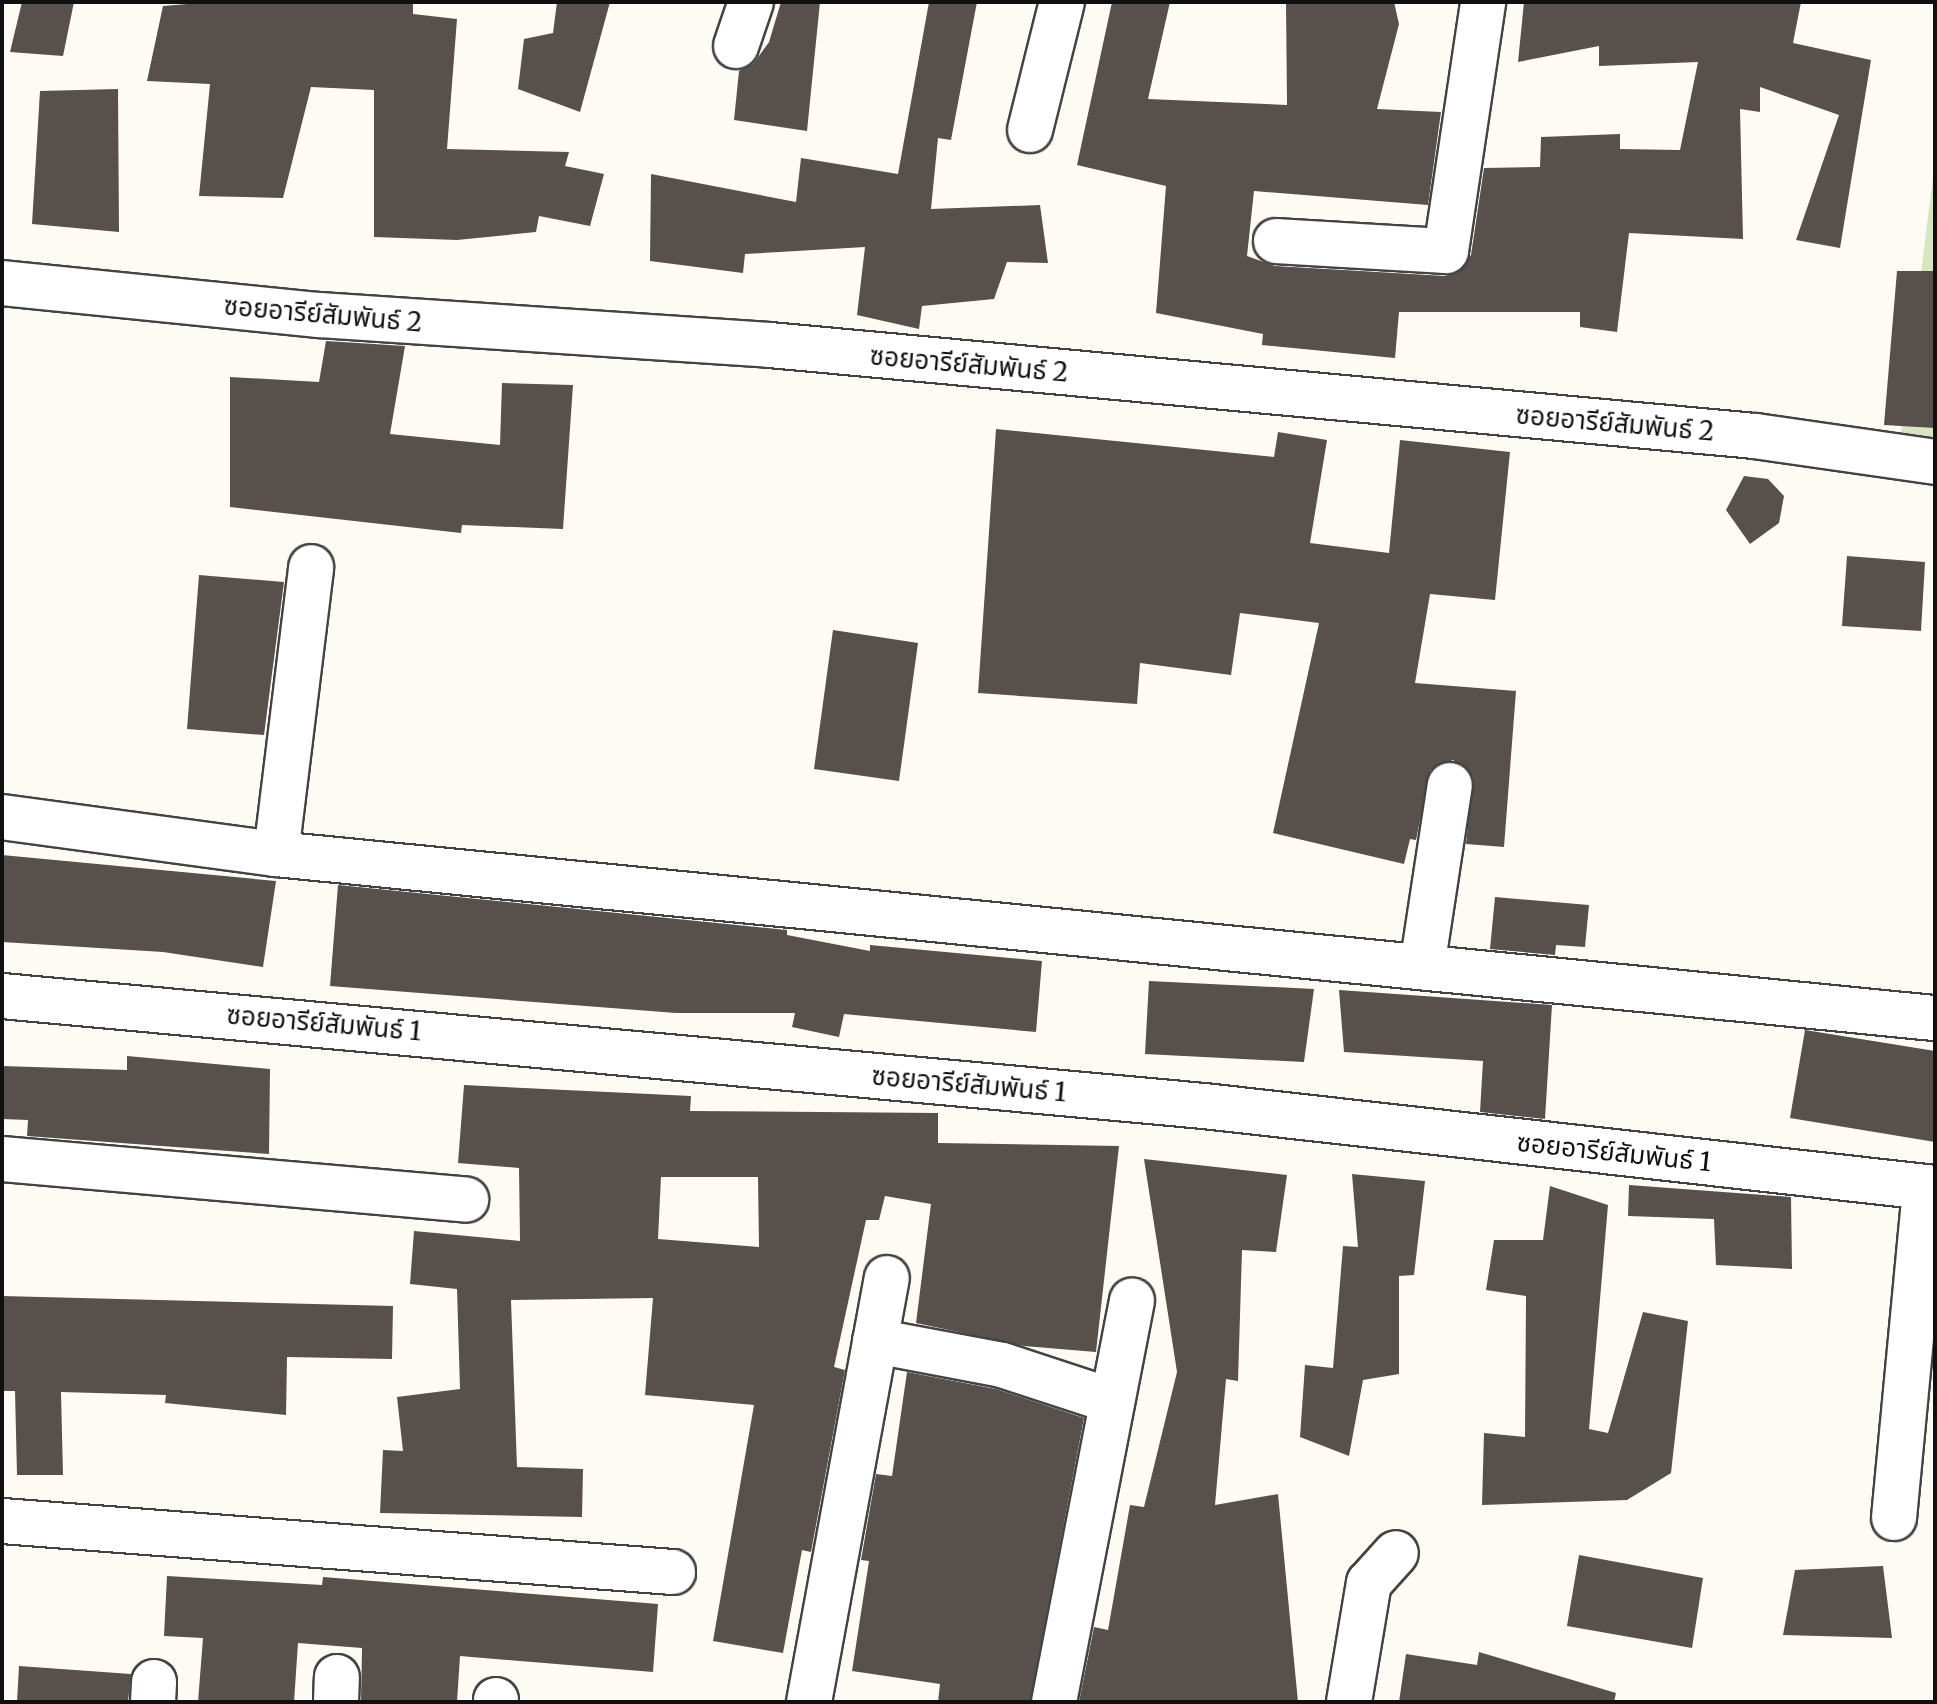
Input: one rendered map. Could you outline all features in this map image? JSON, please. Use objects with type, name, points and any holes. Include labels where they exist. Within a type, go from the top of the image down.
[{"type":"street","points":[[736,46],[751,2]]},
{"type":"street","points":[[1030,130],[1062,2]]},
{"type":"street","points":[[1276,241],[1446,251],[1483,2]]},
{"type":"street","name":"ซอยอารีย์สัมพันธ์ 2","points":[[2,283],[319,315],[770,345],[1755,436],[1935,462]]},
{"type":"street","points":[[276,854],[311,567]]},
{"type":"street","points":[[1422,967],[1450,785]]},
{"type":"street","points":[[2,817],[276,854],[1935,1018]]},
{"type":"street","name":"ซอยอารีย์สัมพันธ์ 1","points":[[2,996],[1204,1106],[1930,1188]]},
{"type":"street","points":[[2,1159],[466,1200]]},
{"type":"street","points":[[1894,1518],[1930,1188]]},
{"type":"street","points":[[809,1702],[887,1278]]},
{"type":"street","points":[[1054,1702],[1132,1300]]},
{"type":"street","points":[[875,1341],[1002,1365],[1112,1401]]},
{"type":"street","points":[[2,1521],[673,1572]]},
{"type":"street","points":[[1349,1702],[1369,1583],[1396,1553]]},
{"type":"green space","points":[[1935,161],[1935,439],[1901,433]]},
{"type":"building","points":[[22,2],[74,2],[63,56],[10,52]]},
{"type":"building","points":[[212,2],[413,2],[413,14],[457,19],[447,149],[569,152],[565,166],[604,174],[590,226],[539,216],[536,232],[457,240],[374,237],[374,90],[311,87],[283,198],[199,196],[210,84],[147,81],[163,6]]},
{"type":"building","points":[[557,2],[610,2],[580,112],[518,89],[524,39],[553,33]]},
{"type":"building","points":[[781,2],[820,2],[807,131],[734,120],[739,71],[753,64],[769,42]]},
{"type":"building","points":[[929,2],[977,2],[951,140],[938,138],[931,209],[1040,205],[1048,263],[1007,262],[994,299],[922,306],[919,329],[857,315],[865,247],[745,254],[743,273],[650,261],[651,174],[796,202],[801,158],[898,174]]},
{"type":"building","points":[[1112,2],[1170,2],[1148,99],[1287,105],[1286,2],[1394,2],[1399,24],[1377,109],[1441,112],[1428,205],[1254,191],[1247,256],[1275,266],[1445,276],[1457,273],[1471,255],[1484,168],[1540,167],[1541,137],[1620,134],[1620,149],[1680,150],[1698,62],[1599,66],[1599,46],[1518,62],[1524,2],[1801,2],[1793,43],[1871,60],[1840,248],[1796,240],[1839,115],[1760,87],[1760,112],[1740,109],[1743,239],[1629,233],[1617,332],[1580,327],[1580,312],[1399,312],[1395,358],[1262,345],[1263,334],[1156,313],[1166,186],[1077,165]]},
{"type":"building","points":[[118,89],[119,232],[32,224],[40,91]]},
{"type":"building","points":[[1897,271],[1935,271],[1935,428],[1884,425]]},
{"type":"building","points":[[326,341],[405,346],[390,434],[500,445],[502,383],[573,385],[563,529],[462,525],[461,533],[230,507],[230,377],[319,382]]},
{"type":"building","points":[[996,429],[1274,457],[1278,432],[1327,440],[1310,543],[1389,553],[1400,440],[1510,452],[1495,600],[1430,594],[1415,683],[1516,691],[1504,847],[1466,844],[1473,777],[1453,760],[1430,770],[1416,840],[1410,839],[1404,864],[1273,833],[1319,623],[1240,613],[1231,675],[1140,663],[1137,704],[978,693]]},
{"type":"building","points":[[1744,476],[1768,479],[1784,496],[1779,523],[1750,544],[1726,510]]},
{"type":"building","points":[[1847,556],[1925,562],[1921,631],[1842,626]]},
{"type":"building","points":[[199,575],[284,582],[264,735],[187,729]]},
{"type":"building","points":[[833,630],[918,643],[899,781],[814,769]]},
{"type":"building","points":[[2,855],[276,881],[263,967],[163,952],[2,942]]},
{"type":"building","points":[[338,885],[787,930],[787,935],[870,951],[870,945],[1042,961],[1036,1032],[844,1014],[839,1037],[792,1027],[795,1013],[676,1013],[330,986]]},
{"type":"building","points":[[1495,897],[1589,905],[1585,947],[1556,945],[1555,955],[1490,949]]},
{"type":"building","points":[[1149,981],[1314,989],[1304,1062],[1145,1054]]},
{"type":"building","points":[[1339,990],[1552,1005],[1545,1119],[1480,1112],[1483,1061],[1344,1052]]},
{"type":"building","points":[[1805,1030],[1935,1051],[1935,1142],[1790,1118]]},
{"type":"building","points":[[127,1056],[270,1069],[269,1154],[27,1136],[28,1120],[2,1119],[2,1066],[127,1070]]},
{"type":"building","points":[[464,1085],[691,1096],[690,1111],[938,1113],[938,1143],[1119,1146],[1096,1352],[1024,1346],[916,1323],[931,1204],[885,1196],[879,1220],[866,1220],[834,1367],[845,1370],[811,1552],[802,1550],[783,1653],[713,1641],[754,1405],[645,1395],[653,1298],[511,1300],[517,1467],[583,1469],[582,1517],[380,1513],[383,1450],[403,1451],[397,1397],[460,1389],[457,1289],[410,1284],[414,1231],[520,1241],[519,1168],[458,1163]],"holes":[[[661,1177],[758,1177],[759,1247],[658,1239]]]},
{"type":"building","points":[[1144,1159],[1287,1175],[1276,1252],[1242,1250],[1238,1381],[1226,1379],[1215,1505],[1278,1494],[1298,1702],[1079,1702],[1094,1627],[1108,1630],[1130,1505],[1144,1507],[1177,1372]]},
{"type":"building","points":[[1352,1174],[1425,1181],[1414,1275],[1399,1276],[1399,1374],[1363,1380],[1349,1456],[1300,1437],[1305,1365],[1333,1368],[1343,1246],[1358,1247]]},
{"type":"building","points":[[1629,1185],[1791,1197],[1792,1269],[1716,1265],[1714,1219],[1628,1216]]},
{"type":"building","points":[[1550,1186],[1608,1205],[1589,1429],[1608,1433],[1643,1312],[1688,1321],[1671,1473],[1627,1500],[1482,1505],[1484,1433],[1525,1437],[1526,1296],[1486,1290],[1494,1240],[1543,1240]]},
{"type":"building","points":[[2,1296],[393,1306],[392,1359],[287,1357],[286,1415],[165,1403],[166,1395],[61,1392],[63,1475],[17,1475],[15,1391],[2,1391]]},
{"type":"building","points":[[907,1372],[996,1389],[1084,1418],[1030,1702],[938,1702],[940,1684],[852,1671],[869,1561],[861,1560],[876,1474],[892,1476]]},
{"type":"building","points":[[1579,1555],[1703,1578],[1692,1648],[1567,1626]]},
{"type":"building","points":[[1883,1566],[1892,1638],[1783,1635],[1795,1570]]},
{"type":"building","points":[[167,1576],[322,1585],[323,1577],[658,1604],[653,1672],[460,1656],[457,1702],[361,1702],[362,1648],[298,1643],[294,1702],[198,1702],[203,1638],[164,1636]]},
{"type":"building","points":[[1479,1652],[1616,1693],[1614,1702],[1399,1702],[1406,1654],[1477,1665]]},
{"type":"building","points":[[19,1666],[131,1674],[128,1702],[17,1702]]}]
